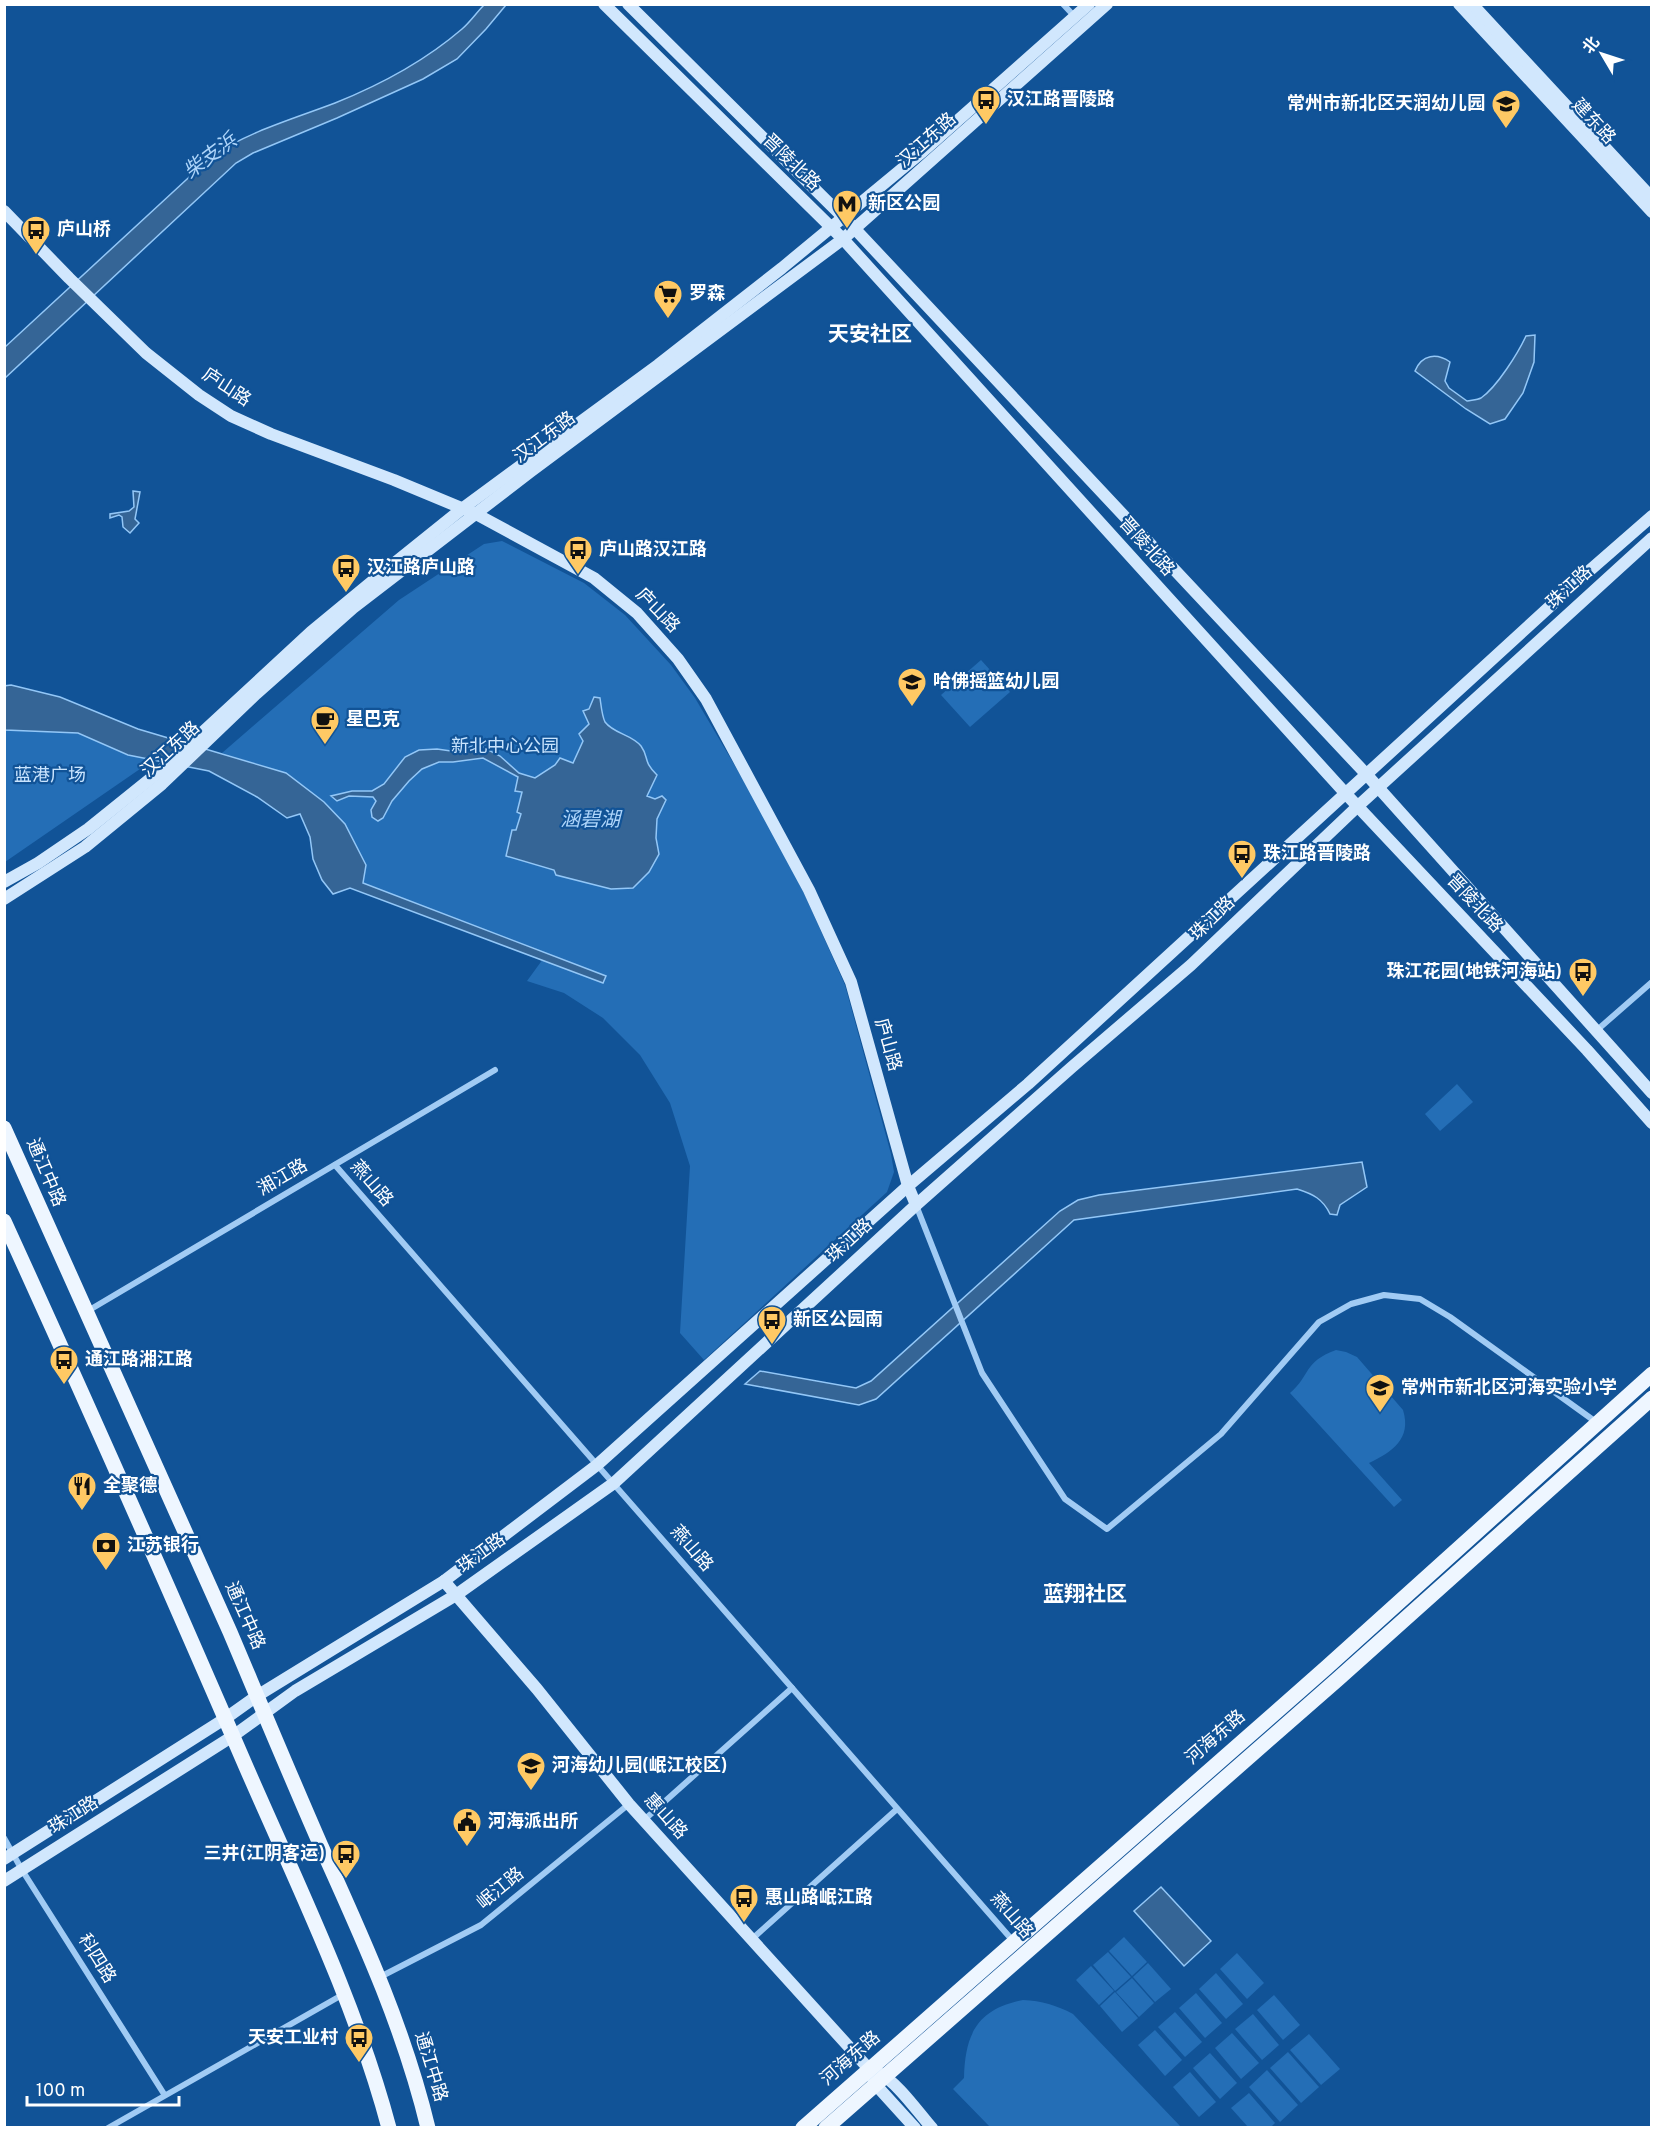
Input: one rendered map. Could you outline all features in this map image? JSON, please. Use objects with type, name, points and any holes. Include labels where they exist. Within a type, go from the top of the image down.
[{"type":"main road","name":"通江中路","points":[[4,1128],[257,1696],[379,1977],[416,2078],[428,2127]]},
{"type":"main road","points":[[4,1221],[226,1718],[343,1994],[376,2079],[389,2127]]},
{"type":"main road","name":"河海东路","points":[[826,2127],[880,2080],[1019,1948],[1327,1667],[1652,1374]]},
{"type":"main road","name":"河海东路","points":[[803,2127],[869,2068],[1019,1948],[1338,1678],[1652,1398]]},
{"type":"street","name":"晋陵北路","points":[[604,4],[843,239],[1346,794],[1587,1050],[1652,1123]]},
{"type":"street","name":"晋陵北路","points":[[628,4],[855,229],[1367,776],[1652,1093]]},
{"type":"street","points":[[1063,4],[1079,22]]},
{"type":"street","name":"汉江东路","points":[[4,882],[38,863],[88,829],[256,694],[353,608],[843,239],[1079,22],[1089,4]]},
{"type":"street","name":"汉江东路","points":[[4,899],[85,847],[178,769],[206,735],[311,632],[463,508],[658,365],[831,228],[1079,22],[1107,4]]},
{"type":"street","name":"建东路","points":[[1459,4],[1652,212]]},
{"type":"street","name":"建东路","points":[[1472,4],[1652,198]]},
{"type":"street","name":"庐山路","points":[[4,211],[146,353],[199,395],[231,416],[271,434],[394,480],[476,514],[594,578],[637,613],[678,659],[705,699],[809,890],[851,982],[908,1186],[916,1205]]},
{"type":"street","name":"珠江路","points":[[9,1856],[257,1696],[444,1581],[597,1465],[908,1186],[1028,1084],[1581,578],[1652,516]]},
{"type":"street","name":"珠江路","points":[[4,1881],[233,1737],[295,1691],[456,1595],[614,1483],[916,1205],[1081,1059],[1191,966],[1358,806],[1652,538]]},
{"type":"street","points":[[1596,1031],[1652,982]]},
{"type":"street","name":"湘江路","points":[[86,1312],[495,1070]]},
{"type":"street","name":"燕山路","points":[[335,1165],[1019,1948]]},
{"type":"street","points":[[916,1205],[982,1373],[1065,1499],[1107,1530],[1221,1434],[1319,1322],[1351,1304],[1384,1295],[1420,1299],[1450,1317],[1597,1423]]},
{"type":"street","name":"惠山路","points":[[444,1581],[537,1689],[644,1821],[880,2080],[932,2127]]},
{"type":"street","points":[[644,1821],[792,1688]]},
{"type":"street","name":"岷江路","points":[[379,1977],[481,1925],[629,1804]]},
{"type":"street","points":[[752,1939],[897,1809]]},
{"type":"street","name":"科四路","points":[[4,1838],[9,1856],[22,1870],[164,2094]]},
{"type":"street","points":[[108,2127],[343,1994]]},
{"type":"street","name":"惠山路","points":[[880,2080],[915,2127]]},
{"type":"green space","name":"新北中心公园","points":[[502,541],[584,583],[625,615],[671,665],[695,698],[764,815],[804,893],[845,985],[891,1154],[894,1172],[887,1192],[704,1360],[680,1333],[690,1166],[670,1103],[640,1055],[603,1018],[564,993],[527,981],[543,959],[603,982],[606,976],[362,883],[286,773],[222,753],[399,600],[484,544]]},
{"type":"green space","points":[[981,660],[1010,692],[970,727],[941,695]]},
{"type":"green space","name":"蓝港广场","points":[[5,730],[78,733],[128,755],[153,760],[5,862]]},
{"type":"green space","points":[[1457,1084],[1473,1102],[1440,1131],[1425,1114]]},
{"type":"green space","points":[[1336,1350],[1357,1357],[1403,1410],[1405,1429],[1402,1437],[1392,1449],[1369,1463],[1402,1500],[1394,1507],[1290,1393],[1312,1364]]},
{"type":"green space","points":[[1124,1937],[1147,1962],[1132,1976],[1109,1951]]},
{"type":"green space","points":[[1108,1952],[1131,1977],[1115,1991],[1093,1965]]},
{"type":"green space","points":[[1237,1953],[1264,1983],[1247,1999],[1220,1969]]},
{"type":"green space","points":[[1148,1963],[1171,1989],[1155,2002],[1133,1977]]},
{"type":"green space","points":[[1091,1966],[1114,1991],[1099,2005],[1076,1980]]},
{"type":"green space","points":[[1216,1973],[1243,2004],[1226,2019],[1199,1989]]},
{"type":"green space","points":[[1132,1978],[1154,2003],[1139,2017],[1116,1992]]},
{"type":"green space","points":[[1115,1992],[1138,2018],[1122,2032],[1100,2006]]},
{"type":"green space","points":[[1196,1993],[1222,2023],[1205,2038],[1179,2008]]},
{"type":"green space","points":[[1274,1995],[1300,2025],[1283,2040],[1257,2010]]},
{"type":"green space","points":[[1023,2000],[1049,2004],[1073,2014],[1181,2127],[990,2127],[953,2089],[964,2078],[967,2048],[977,2026],[995,2010]]},
{"type":"green space","points":[[1175,2012],[1202,2042],[1185,2057],[1158,2027]]},
{"type":"green space","points":[[1253,2014],[1279,2045],[1262,2060],[1235,2029]]},
{"type":"green space","points":[[1155,2030],[1182,2060],[1165,2076],[1138,2045]]},
{"type":"green space","points":[[1232,2033],[1259,2063],[1241,2079],[1215,2048]]},
{"type":"green space","points":[[1309,2034],[1340,2069],[1321,2085],[1290,2050]]},
{"type":"green space","points":[[1288,2052],[1319,2087],[1301,2103],[1270,2068]]},
{"type":"green space","points":[[1210,2053],[1237,2083],[1220,2099],[1193,2068]]},
{"type":"green space","points":[[1267,2070],[1298,2105],[1280,2122],[1249,2087]]},
{"type":"green space","points":[[1190,2072],[1216,2102],[1199,2117],[1173,2087]]},
{"type":"green space","points":[[1249,2093],[1275,2123],[1271,2127],[1248,2127],[1231,2108]]},
{"type":"water","name":"柴支浜","points":[[484,5],[506,5],[457,59],[423,79],[253,153],[236,163],[5,378],[5,347],[212,156],[257,132],[352,96],[402,71],[448,40],[465,26]]},
{"type":"water","points":[[1535,335],[1534,362],[1523,393],[1505,419],[1490,424],[1415,371],[1426,358],[1435,356],[1445,359],[1450,362],[1445,381],[1449,388],[1467,401],[1479,399],[1500,378],[1526,336]]},
{"type":"water","points":[[133,491],[140,492],[135,519],[139,523],[130,533],[123,527],[122,517],[119,515],[110,518],[110,514],[129,511],[134,507]]},
{"type":"water","points":[[11,685],[60,697],[138,729],[286,773],[324,802],[345,824],[366,865],[363,883],[606,976],[603,983],[350,888],[333,894],[322,880],[313,859],[310,837],[300,814],[287,818],[257,797],[209,771],[128,755],[78,733],[5,730],[4,686]]},
{"type":"water","name":"涵碧湖","points":[[594,697],[600,698],[605,722],[641,746],[650,767],[657,775],[647,796],[655,799],[662,796],[666,800],[657,819],[656,838],[659,854],[649,872],[633,888],[611,889],[556,875],[554,870],[506,856],[512,830],[516,830],[521,814],[517,812],[522,792],[515,791],[518,777],[483,758],[439,762],[422,769],[392,801],[383,818],[378,821],[372,817],[371,810],[376,801],[373,797],[349,796],[337,801],[331,796],[352,791],[372,791],[384,784],[405,757],[419,750],[437,749],[458,752],[477,744],[500,756],[519,773],[535,778],[555,765],[560,758],[573,763],[583,741],[579,734],[589,724],[583,711],[589,709]]},
{"type":"water","points":[[1362,1162],[1367,1187],[1340,1205],[1337,1215],[1330,1214],[1317,1198],[1297,1189],[1074,1220],[876,1399],[859,1405],[745,1384],[760,1371],[856,1388],[871,1381],[1060,1211],[1078,1200],[1099,1195]]},
{"type":"water","points":[[1161,1887],[1211,1941],[1184,1966],[1134,1911]]},
{"type":"place","name":"汉江路晋陵路","points":[[986,126]]},
{"type":"place","name":"常州市新北区天润幼儿园","points":[[1506,130]]},
{"type":"place","name":"新区公园","points":[[847,230]]},
{"type":"place","name":"庐山桥","points":[[36,256]]},
{"type":"place","name":"罗森","points":[[668,320]]},
{"type":"place","name":"庐山路汉江路","points":[[578,576]]},
{"type":"place","name":"汉江路庐山路","points":[[346,594]]},
{"type":"place","name":"哈佛摇篮幼儿园","points":[[912,708]]},
{"type":"place","name":"星巴克","points":[[325,746]]},
{"type":"place","name":"珠江路晋陵路","points":[[1242,880]]},
{"type":"place","name":"珠江花园(地铁河海站)","points":[[1583,998]]},
{"type":"place","name":"新区公园南","points":[[772,1346]]},
{"type":"place","name":"通江路湘江路","points":[[64,1386]]},
{"type":"place","name":"常州市新北区河海实验小学","points":[[1380,1414]]},
{"type":"place","name":"全聚德","points":[[82,1512]]},
{"type":"place","name":"江苏银行","points":[[106,1572]]},
{"type":"place","name":"河海幼儿园(岷江校区)","points":[[531,1792]]},
{"type":"place","name":"河海派出所","points":[[467,1848]]},
{"type":"place","name":"三井(江阴客运)","points":[[346,1880]]},
{"type":"place","name":"惠山路岷江路","points":[[744,1924]]},
{"type":"place","name":"天安工业村","points":[[359,2064]]},
{"type":"district","name":"天安社区","points":[[870,335]]},
{"type":"district","name":"蓝翔社区","points":[[1085,1595]]}]
